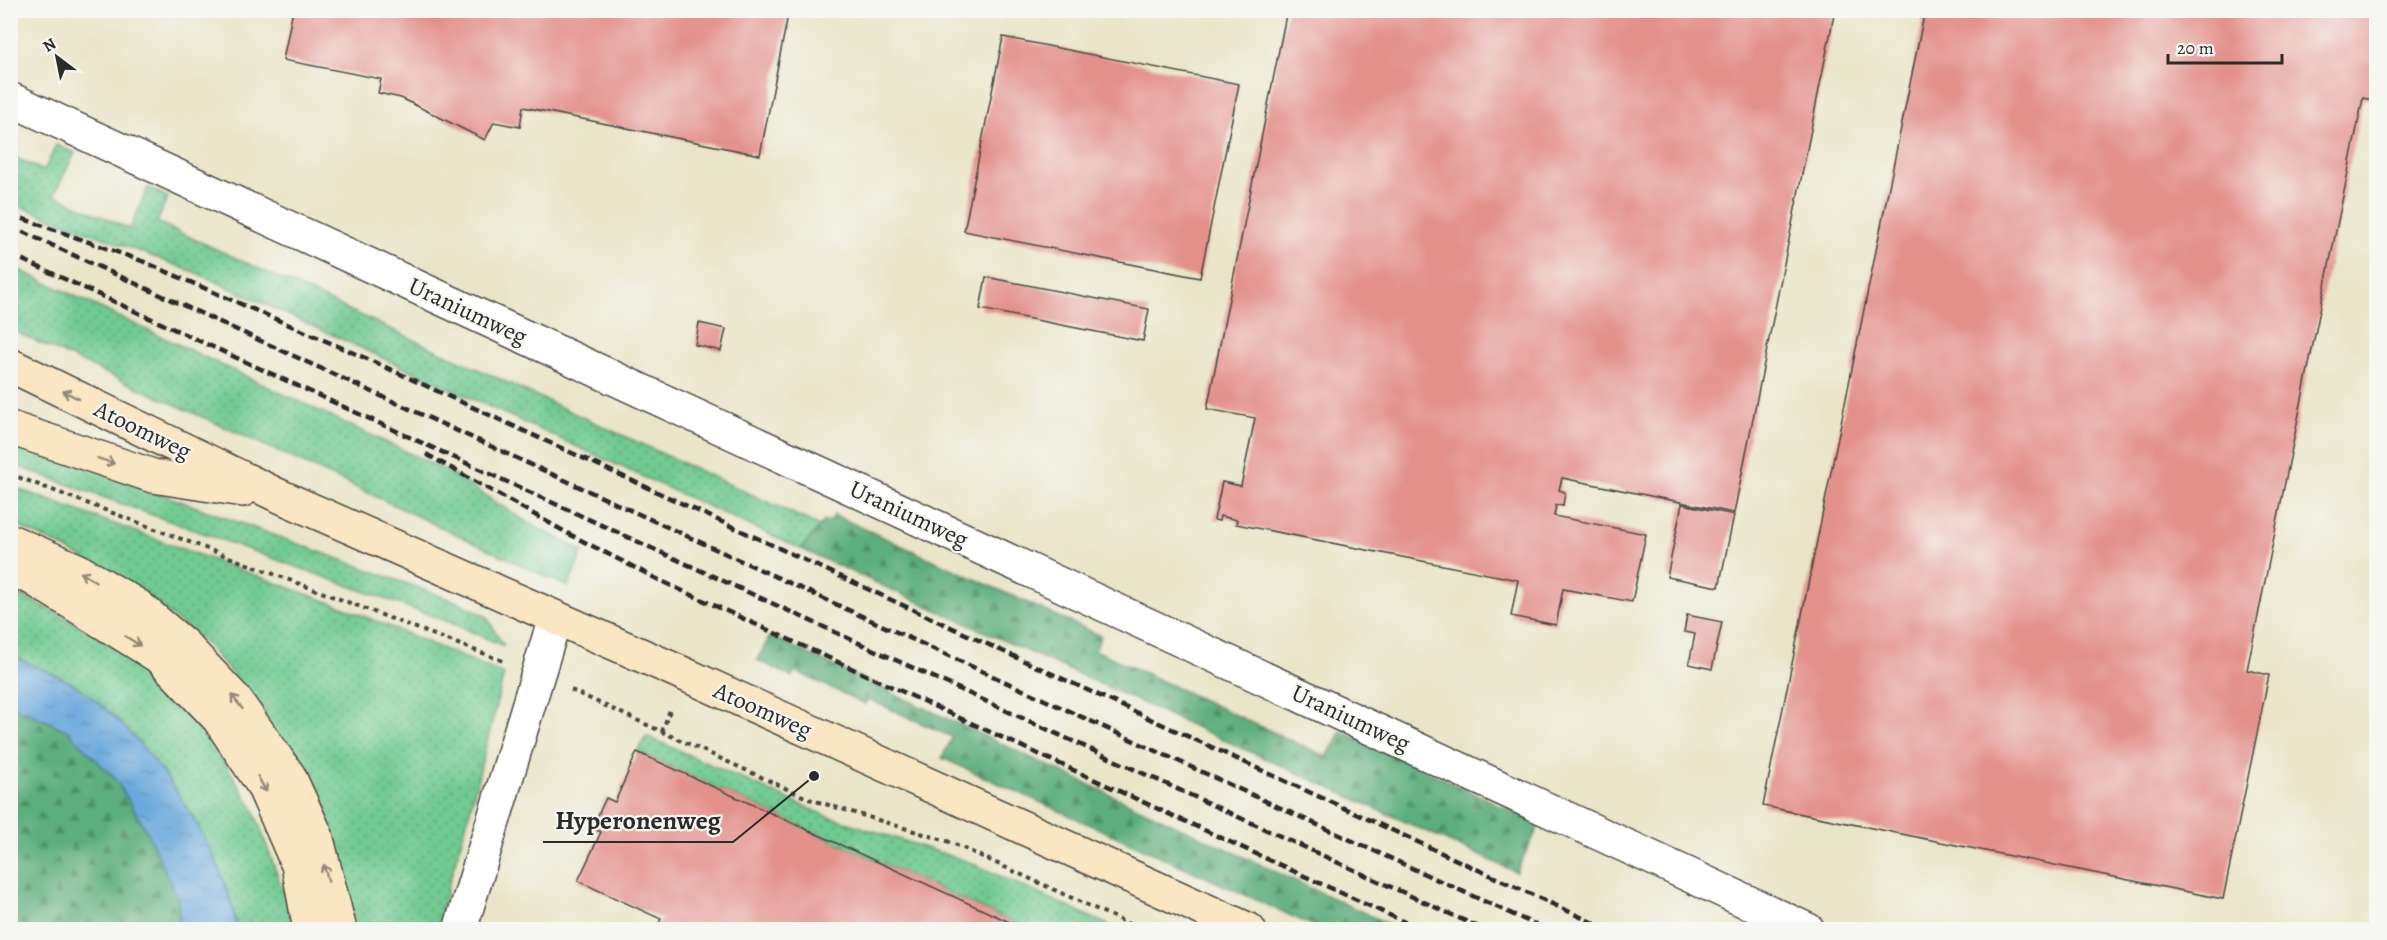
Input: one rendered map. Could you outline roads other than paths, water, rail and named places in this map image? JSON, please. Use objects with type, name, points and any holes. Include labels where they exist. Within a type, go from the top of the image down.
[{"type":"street","name":"Uraniumweg","points":[[10,99],[1808,930]]},
{"type":"street","name":"Atoomweg","points":[[10,365],[275,494],[1249,930]]},
{"type":"street","name":"Atoomweg","points":[[10,428],[153,476],[275,494]]},
{"type":"street","points":[[10,541],[76,570],[138,606],[184,645],[234,698],[290,776],[316,835],[340,930]]},
{"type":"street","points":[[10,569],[32,578],[161,658],[219,719],[263,784],[290,845],[298,865],[310,930]]},
{"type":"street","points":[[460,930],[555,618]]},
{"type":"water","points":[[11,656],[56,675],[81,689],[132,735],[157,765],[200,830],[217,864],[230,897],[237,929],[180,929],[178,900],[148,833],[117,781],[68,731],[11,705]]},
{"type":"railway","points":[[10,214],[142,261],[372,361],[1609,930]]},
{"type":"railway","points":[[10,226],[1547,930]]},
{"type":"railway","points":[[10,254],[1485,930]]},
{"type":"railway","points":[[426,454],[569,534],[659,580],[1422,930]]},
{"type":"place","name":"Hyperonenweg","points":[[814,776]]}]
